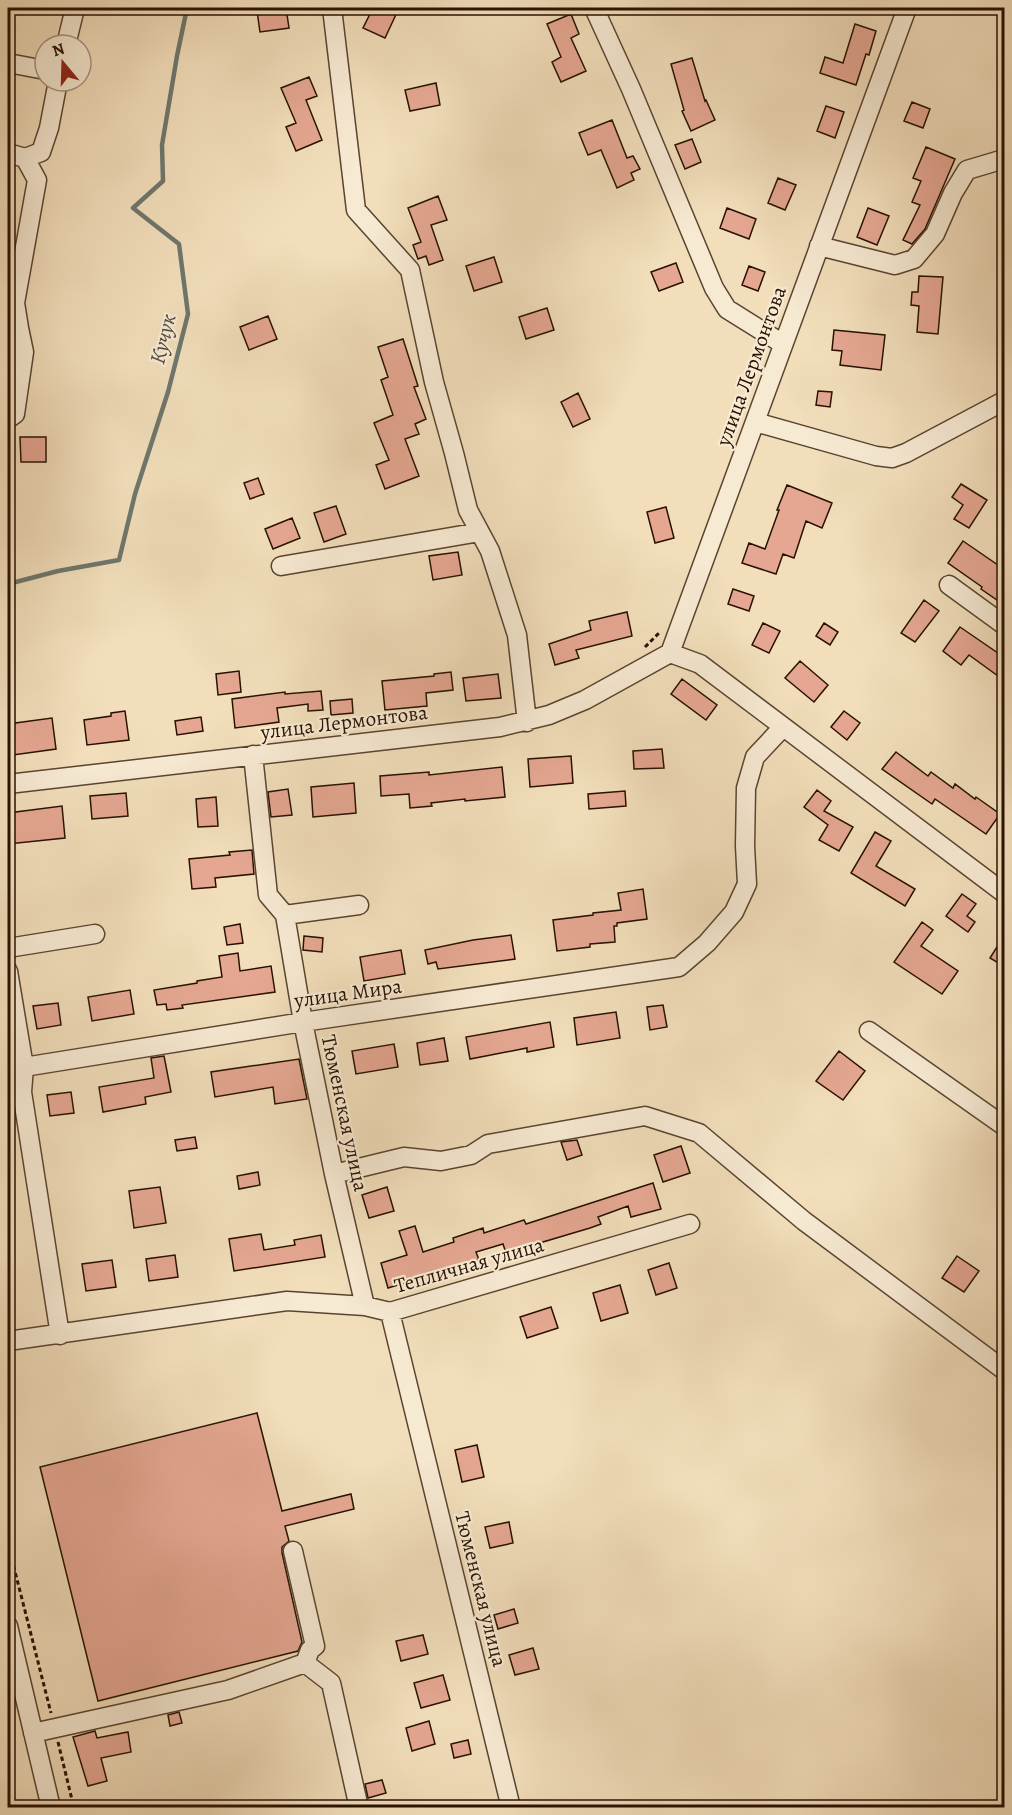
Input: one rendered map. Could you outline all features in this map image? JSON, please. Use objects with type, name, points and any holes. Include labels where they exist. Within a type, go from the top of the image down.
[{"type":"street","points":[[69,33],[75,8]]},
{"type":"street","points":[[333,8],[356,210],[410,270],[434,382],[468,510],[490,551],[517,635],[527,722]]},
{"type":"street","points":[[594,8],[631,89],[714,288],[728,309],[783,344]]},
{"type":"street","name":"улица Лермонтова","points":[[8,784],[527,722],[585,700],[670,653],[907,8]]},
{"type":"street","points":[[8,63],[33,68]]},
{"type":"street","points":[[8,153],[25,158],[41,152],[49,128],[56,93]]},
{"type":"street","points":[[8,419],[15,414],[24,352],[15,303],[36,180],[25,158]]},
{"type":"street","points":[[819,246],[895,265],[914,259],[935,234],[952,193],[967,170],[1005,159]]},
{"type":"street","points":[[755,422],[876,456],[892,458],[906,453],[1005,401]]},
{"type":"street","points":[[280,566],[480,532]]},
{"type":"street","points":[[949,585],[1005,625]]},
{"type":"street","points":[[670,653],[700,664],[1005,893]]},
{"type":"street","name":"улица Мира","points":[[24,1067],[303,1022],[679,967],[707,943],[735,912],[747,884],[746,788],[755,757],[783,727]]},
{"type":"street","name":"Тюменская улица","points":[[253,755],[268,895],[285,915],[303,1022],[334,1174],[365,1306]]},
{"type":"street","points":[[285,915],[359,905]]},
{"type":"street","points":[[8,948],[95,934]]},
{"type":"street","points":[[8,971],[24,1067],[21,1092],[60,1335]]},
{"type":"street","points":[[869,1031],[1005,1126]]},
{"type":"street","points":[[334,1174],[404,1157],[441,1161],[471,1155],[488,1144],[645,1116],[699,1132],[804,1221],[1005,1370]]},
{"type":"street","name":"Тепличная улица","points":[[8,1341],[287,1301],[365,1306],[390,1312],[690,1224]]},
{"type":"street","name":"Тюменская улица","points":[[390,1312],[511,1808]]},
{"type":"street","points":[[33,1733],[228,1690],[305,1663],[310,1650],[315,1646],[293,1551]]},
{"type":"street","points":[[8,1626],[51,1808]]},
{"type":"street","points":[[305,1663],[332,1683],[359,1808]]},
{"type":"path","points":[[640,651],[659,635],[663,624]]},
{"type":"path","points":[[8,1544],[74,1808]]},
{"type":"building","points":[[286,8],[289,28],[260,32],[257,11]]},
{"type":"building","points":[[373,8],[399,8],[385,38],[363,28]]},
{"type":"building","points":[[571,14],[579,34],[571,38],[586,71],[561,82],[552,62],[561,57],[547,24]]},
{"type":"building","points":[[855,24],[876,31],[856,85],[820,73],[825,57],[843,63]]},
{"type":"building","points":[[692,58],[705,101],[715,120],[691,131],[682,111],[684,110],[671,64]]},
{"type":"building","points":[[309,77],[317,96],[306,100],[322,140],[296,151],[286,127],[296,123],[281,88]]},
{"type":"building","points":[[436,83],[440,105],[410,111],[405,90]]},
{"type":"building","points":[[912,102],[930,109],[923,128],[904,121]]},
{"type":"building","points":[[826,106],[844,112],[835,138],[817,131]]},
{"type":"building","points":[[612,120],[627,158],[633,156],[640,169],[631,173],[634,180],[617,188],[601,150],[588,155],[579,133]]},
{"type":"building","points":[[692,139],[701,162],[685,169],[675,145]]},
{"type":"building","points":[[926,147],[955,159],[925,229],[912,244],[903,240],[920,205],[912,202],[921,181],[913,178]]},
{"type":"building","points":[[778,178],[796,185],[785,210],[768,203]]},
{"type":"building","points":[[438,196],[447,220],[431,225],[443,260],[429,265],[426,256],[418,259],[413,245],[421,242],[408,208]]},
{"type":"building","points":[[727,208],[756,219],[749,239],[720,228]]},
{"type":"building","points":[[868,208],[889,216],[877,245],[857,237]]},
{"type":"building","points":[[494,257],[502,282],[474,291],[466,266]]},
{"type":"building","points":[[676,263],[683,282],[659,291],[651,272]]},
{"type":"building","points":[[749,266],[765,272],[758,291],[742,285]]},
{"type":"building","points":[[919,276],[943,277],[938,334],[917,332],[919,306],[911,305],[912,292],[918,292]]},
{"type":"building","points":[[547,308],[554,330],[526,339],[519,317]]},
{"type":"building","points":[[268,316],[277,339],[249,350],[240,327]]},
{"type":"building","points":[[834,330],[885,335],[881,370],[840,365],[842,351],[832,350]]},
{"type":"building","points":[[403,339],[418,386],[414,387],[426,419],[415,424],[419,434],[405,439],[419,476],[385,489],[376,465],[389,460],[374,423],[393,415],[381,380],[388,377],[378,347]]},
{"type":"building","points":[[818,391],[832,392],[830,407],[816,405]]},
{"type":"building","points":[[578,393],[590,419],[573,427],[561,402]]},
{"type":"building","points":[[20,437],[46,437],[46,462],[21,462]]},
{"type":"building","points":[[258,478],[264,494],[250,499],[244,483]]},
{"type":"building","points":[[961,484],[987,500],[969,528],[954,519],[963,505],[952,497]]},
{"type":"building","points":[[787,485],[832,503],[822,528],[806,521],[794,558],[783,554],[776,574],[742,563],[749,543],[765,549]]},
{"type":"building","points":[[336,506],[346,534],[324,542],[314,513]]},
{"type":"building","points":[[666,507],[674,538],[655,543],[647,512]]},
{"type":"building","points":[[292,518],[300,538],[273,549],[265,529]]},
{"type":"building","points":[[963,541],[998,565],[1005,556],[1005,590],[997,600],[948,563]]},
{"type":"building","points":[[458,552],[462,575],[433,580],[429,556]]},
{"type":"building","points":[[733,589],[754,596],[749,611],[728,604]]},
{"type":"building","points":[[924,600],[939,611],[915,642],[901,633]]},
{"type":"building","points":[[627,612],[632,636],[576,650],[579,658],[555,665],[549,644],[591,630],[589,621]]},
{"type":"building","points":[[763,623],[780,631],[769,653],[752,645]]},
{"type":"building","points":[[824,623],[838,632],[830,645],[816,636]]},
{"type":"building","points":[[960,627],[1005,658],[1005,681],[969,655],[961,665],[943,651]]},
{"type":"building","points":[[800,661],[828,685],[814,702],[785,678]]},
{"type":"building","points":[[239,671],[241,692],[218,695],[216,674]]},
{"type":"building","points":[[451,672],[453,690],[426,693],[427,706],[385,710],[382,681]]},
{"type":"building","points":[[498,674],[501,698],[466,701],[463,678]]},
{"type":"building","points":[[682,679],[717,705],[706,720],[671,694]]},
{"type":"building","points":[[321,691],[323,710],[308,711],[308,704],[277,708],[279,722],[235,728],[232,699],[285,692],[285,694]]},
{"type":"building","points":[[352,699],[353,713],[331,715],[330,701]]},
{"type":"building","points":[[125,711],[129,740],[87,745],[84,720],[111,716],[111,713]]},
{"type":"building","points":[[844,711],[860,723],[847,740],[831,727]]},
{"type":"building","points":[[201,717],[203,731],[177,735],[175,721]]},
{"type":"building","points":[[52,718],[56,749],[13,755],[8,724]]},
{"type":"building","points":[[662,749],[664,768],[634,769],[633,751]]},
{"type":"building","points":[[896,752],[928,776],[931,772],[953,788],[955,784],[1000,814],[986,834],[935,799],[932,804],[882,769]]},
{"type":"building","points":[[571,756],[573,783],[530,787],[528,759]]},
{"type":"building","points":[[502,767],[505,797],[465,801],[465,799],[410,808],[409,794],[381,796],[380,776],[429,772],[429,775]]},
{"type":"building","points":[[354,783],[356,813],[313,817],[311,787]]},
{"type":"building","points":[[288,789],[292,815],[271,817],[268,792]]},
{"type":"building","points":[[817,790],[831,801],[824,811],[853,827],[839,851],[819,840],[828,825],[804,807]]},
{"type":"building","points":[[625,791],[626,806],[589,809],[588,794]]},
{"type":"building","points":[[126,793],[128,816],[92,819],[90,796]]},
{"type":"building","points":[[216,797],[218,826],[198,827],[196,799]]},
{"type":"building","points":[[62,806],[65,838],[8,844],[8,813]]},
{"type":"building","points":[[875,832],[891,841],[876,866],[915,889],[905,906],[851,873]]},
{"type":"building","points":[[252,850],[254,874],[215,878],[216,887],[192,889],[189,859],[230,855],[229,852]]},
{"type":"building","points":[[643,889],[647,919],[617,923],[617,926],[614,926],[615,942],[590,944],[590,947],[557,951],[553,920],[621,910],[618,893]]},
{"type":"building","points":[[962,894],[976,904],[967,916],[975,922],[968,932],[946,916]]},
{"type":"building","points":[[922,922],[933,930],[921,946],[958,971],[942,994],[894,962]]},
{"type":"building","points":[[240,924],[243,943],[227,945],[224,927]]},
{"type":"building","points":[[1005,934],[1005,967],[990,958]]},
{"type":"building","points":[[511,935],[515,959],[438,969],[436,962],[428,964],[425,950]]},
{"type":"building","points":[[304,936],[323,938],[322,952],[303,950]]},
{"type":"building","points":[[401,950],[405,974],[364,981],[360,957]]},
{"type":"building","points":[[238,953],[240,971],[271,966],[275,992],[182,1005],[183,1008],[167,1010],[166,1004],[157,1005],[154,990],[222,977],[219,956]]},
{"type":"building","points":[[130,990],[134,1014],[92,1021],[88,997]]},
{"type":"building","points":[[58,1003],[61,1025],[37,1029],[33,1006]]},
{"type":"building","points":[[663,1005],[667,1027],[650,1030],[647,1007]]},
{"type":"building","points":[[616,1012],[620,1038],[577,1045],[574,1018]]},
{"type":"building","points":[[550,1022],[554,1047],[527,1052],[527,1048],[470,1059],[466,1037]]},
{"type":"building","points":[[444,1038],[448,1061],[420,1065],[417,1043]]},
{"type":"building","points":[[394,1044],[398,1067],[356,1074],[352,1051]]},
{"type":"building","points":[[839,1051],[865,1071],[843,1100],[816,1081]]},
{"type":"building","points":[[164,1056],[171,1092],[145,1097],[146,1104],[103,1112],[99,1087],[154,1078],[151,1058]]},
{"type":"building","points":[[299,1059],[307,1099],[275,1104],[273,1087],[215,1097],[211,1072]]},
{"type":"building","points":[[71,1092],[74,1113],[50,1116],[47,1095]]},
{"type":"building","points":[[195,1137],[197,1148],[177,1151],[175,1140]]},
{"type":"building","points":[[577,1140],[582,1155],[567,1160],[561,1142]]},
{"type":"building","points":[[681,1146],[690,1173],[663,1182],[654,1155]]},
{"type":"building","points":[[258,1172],[260,1185],[239,1189],[237,1176]]},
{"type":"building","points":[[653,1183],[661,1209],[631,1217],[628,1206],[598,1217],[601,1224],[590,1228],[506,1253],[503,1244],[476,1252],[479,1260],[388,1288],[381,1263],[407,1255],[399,1231],[415,1226],[423,1252],[454,1242],[453,1238],[483,1228],[484,1233],[524,1220],[526,1224]]},
{"type":"building","points":[[160,1187],[166,1223],[134,1228],[129,1191]]},
{"type":"building","points":[[387,1187],[394,1211],[369,1218],[362,1195]]},
{"type":"building","points":[[261,1234],[264,1250],[295,1245],[294,1240],[321,1235],[325,1257],[234,1271],[229,1239]]},
{"type":"building","points":[[175,1255],[178,1277],[149,1281],[146,1259]]},
{"type":"building","points":[[957,1256],[979,1271],[964,1292],[942,1278]]},
{"type":"building","points":[[112,1260],[116,1287],[86,1291],[82,1264]]},
{"type":"building","points":[[669,1263],[677,1288],[656,1295],[648,1270]]},
{"type":"building","points":[[620,1285],[628,1313],[601,1321],[593,1293]]},
{"type":"building","points":[[551,1307],[558,1328],[527,1338],[520,1317]]},
{"type":"building","points":[[257,1413],[282,1511],[351,1494],[354,1509],[285,1526],[289,1541],[282,1547],[282,1553],[302,1642],[298,1651],[98,1701],[40,1467]]},
{"type":"building","points":[[477,1445],[484,1477],[462,1482],[455,1450]]},
{"type":"building","points":[[509,1522],[513,1543],[490,1548],[485,1527]]},
{"type":"building","points":[[514,1609],[518,1623],[498,1629],[494,1615]]},
{"type":"building","points":[[423,1635],[428,1654],[401,1661],[396,1641]]},
{"type":"building","points":[[533,1648],[539,1669],[515,1675],[509,1655]]},
{"type":"building","points":[[443,1675],[450,1700],[421,1708],[414,1683]]},
{"type":"building","points":[[179,1712],[182,1723],[170,1726],[168,1715]]},
{"type":"building","points":[[429,1721],[435,1744],[412,1751],[406,1728]]},
{"type":"building","points":[[95,1731],[97,1738],[128,1732],[131,1752],[101,1758],[107,1781],[88,1786],[73,1737]]},
{"type":"building","points":[[468,1740],[471,1754],[454,1758],[451,1744]]},
{"type":"building","points":[[382,1780],[386,1793],[368,1798],[365,1784]]},
{"type":"waterway","name":"Кучук","points":[[8,584],[58,571],[119,560],[135,494],[168,392],[188,314],[179,244],[133,208],[163,181],[162,145],[187,8]]}]
